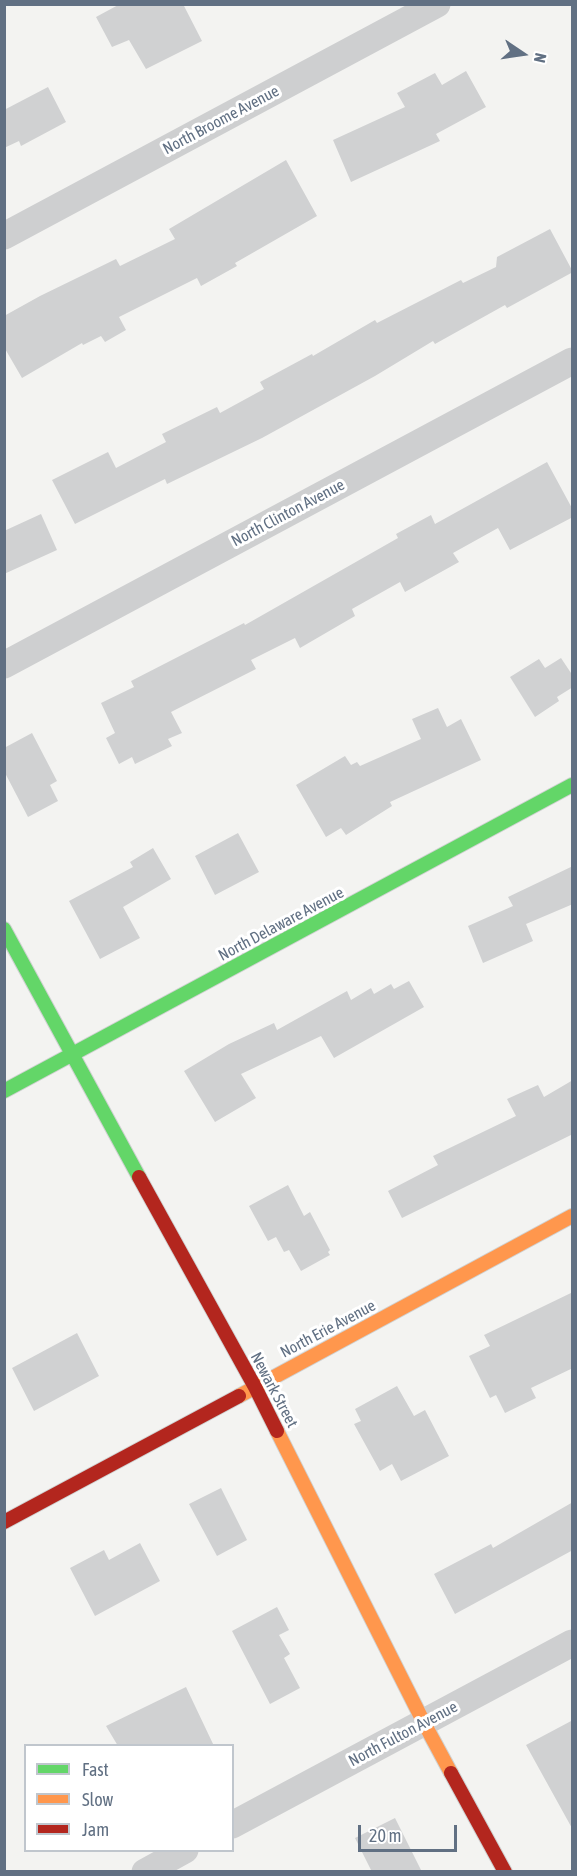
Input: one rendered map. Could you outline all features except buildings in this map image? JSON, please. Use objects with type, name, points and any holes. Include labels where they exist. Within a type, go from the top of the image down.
[{"type":"street","name":"North Broome Avenue","points":[[4,236],[437,4]]},
{"type":"street","name":"North Clinton Avenue","points":[[4,665],[573,361]]},
{"type":"street","name":"North Delaware Avenue","points":[[4,1091],[573,785]]},
{"type":"street","name":"Newark Street","points":[[4,929],[255,1387],[424,1723],[505,1872]]},
{"type":"street","name":"North Erie Avenue","points":[[4,1522],[573,1216]]},
{"type":"street","name":"North Fulton Avenue","points":[[234,1824],[573,1643]]},
{"type":"street","points":[[145,1872],[183,1852]]},
{"type":"traffic: fast","points":[[4,1091],[572,785]]},
{"type":"traffic: fast","points":[[4,929],[139,1177]]},
{"type":"traffic: slow","points":[[239,1396],[572,1216]]},
{"type":"traffic: slow","points":[[277,1431],[451,1773]]},
{"type":"traffic: jam","points":[[139,1177],[277,1431]]},
{"type":"traffic: jam","points":[[4,1522],[239,1396]]},
{"type":"traffic: jam","points":[[451,1773],[505,1872]]}]
